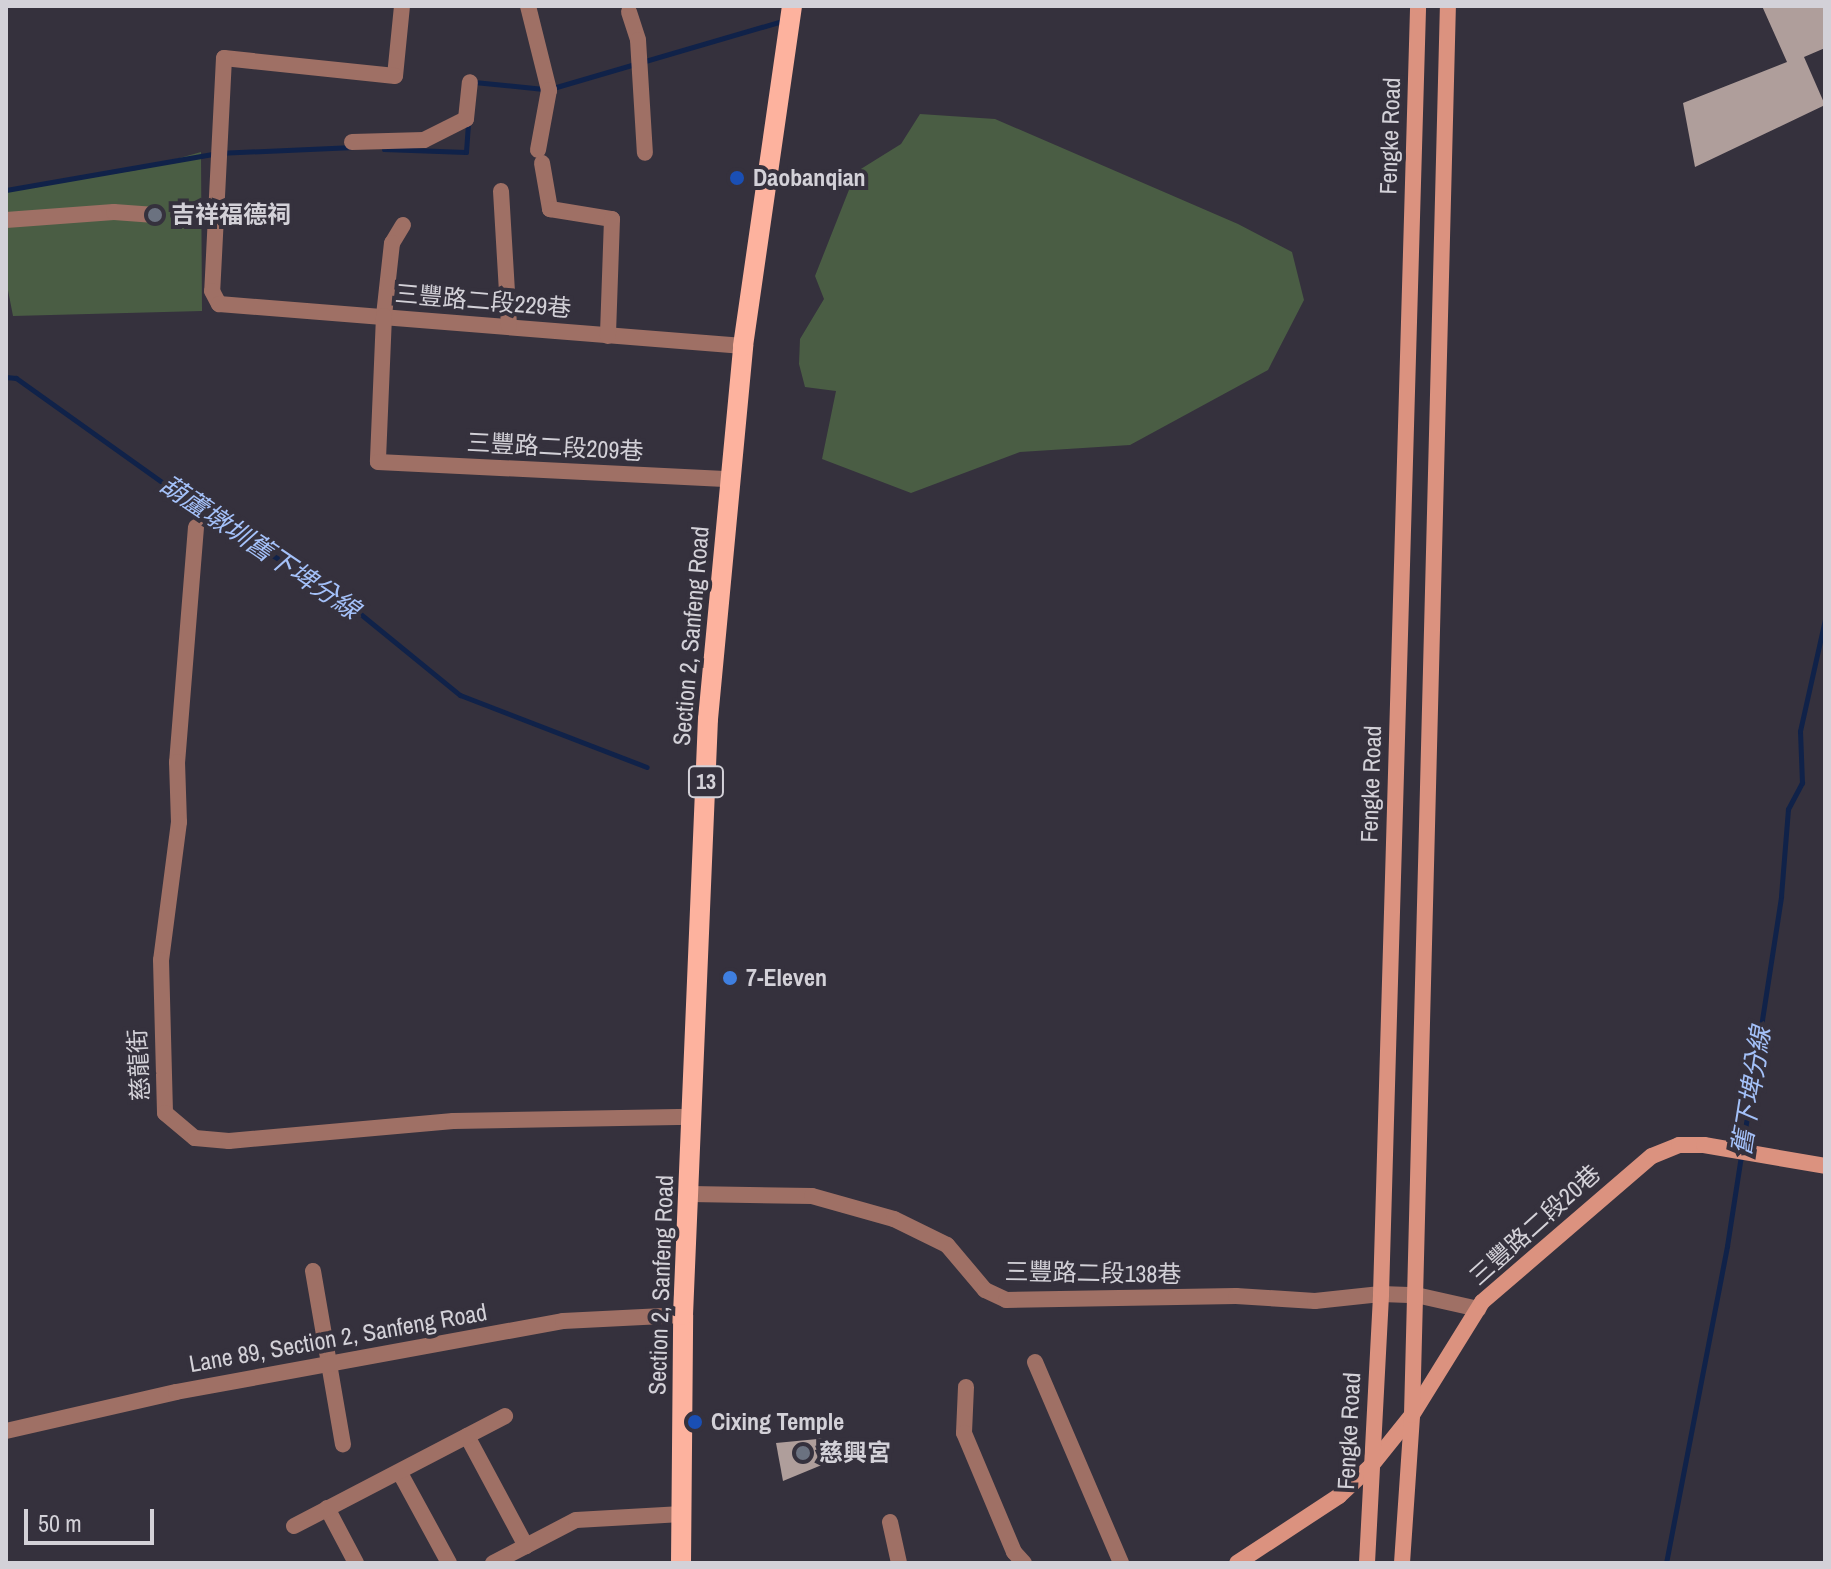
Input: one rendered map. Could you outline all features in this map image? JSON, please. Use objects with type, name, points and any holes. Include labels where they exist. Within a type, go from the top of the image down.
[{"type":"main road","name":"Section 2, Sanfeng Road","points":[[681,1563],[683,1315],[708,719],[743,346],[792,6]]},
{"type":"street","name":"三豐路二段229巷","points":[[402,6],[395,76],[224,58],[212,291],[219,304],[743,346]]},
{"type":"street","points":[[528,6],[549,90],[540,157],[550,209],[612,219],[608,336]]},
{"type":"street","name":"Fengke Road","points":[[1367,1563],[1381,1294],[1418,6]]},
{"type":"street","points":[[1402,1563],[1416,1295],[1448,6]]},
{"type":"street","points":[[629,12],[638,40],[645,153]]},
{"type":"street","points":[[352,142],[424,140],[466,119],[470,82]]},
{"type":"street","points":[[501,191],[509,326]]},
{"type":"street","points":[[6,220],[114,212],[155,215]]},
{"type":"street","points":[[384,316],[392,243],[403,225]]},
{"type":"street","name":"三豐路二段209巷","points":[[384,316],[378,462],[730,479]]},
{"type":"street","name":"慈龍街","points":[[196,527],[177,762],[179,822],[161,960],[160,1070],[165,1113],[195,1138],[229,1141],[453,1121],[692,1117]]},
{"type":"street","name":"三豐路二段20巷","points":[[1237,1563],[1339,1496],[1371,1466],[1412,1415],[1478,1309],[1639,1165],[1668,1150],[1704,1145],[1825,1166]]},
{"type":"street","name":"三豐路二段138巷","points":[[690,1194],[812,1196],[894,1219],[947,1245],[985,1290],[1006,1300],[1236,1296],[1315,1301],[1381,1294],[1416,1295],[1478,1309]]},
{"type":"street","points":[[313,1271],[343,1444]]},
{"type":"street","name":"Lane 89, Section 2, Sanfeng Road","points":[[6,1431],[176,1392],[329,1367],[563,1321],[683,1315]]},
{"type":"street","points":[[1035,1362],[1121,1563]]},
{"type":"street","points":[[966,1387],[964,1433],[1014,1552],[1024,1563]]},
{"type":"street","points":[[294,1526],[505,1416]]},
{"type":"street","points":[[467,1436],[526,1546]]},
{"type":"street","points":[[400,1473],[449,1563]]},
{"type":"street","points":[[327,1508],[356,1563]]},
{"type":"street","points":[[493,1563],[576,1520],[682,1514]]},
{"type":"street","points":[[890,1522],[899,1563]]},
{"type":"green space","points":[[920,114],[995,119],[1238,224],[1292,252],[1304,300],[1268,370],[1130,445],[1020,452],[911,493],[822,459],[836,391],[805,387],[799,364],[800,339],[824,299],[815,276],[856,172],[901,144]]},
{"type":"green space","points":[[201,152],[202,311],[13,316],[6,280],[6,190],[137,170]]},
{"type":"building","points":[[1762,6],[1825,6],[1825,48],[1804,57],[1825,105],[1695,167],[1683,103],[1787,62]]},
{"type":"building","name":"慈興宮","points":[[828,1438],[829,1462],[783,1481],[776,1443]]},
{"type":"waterway","points":[[553,88],[785,20]]},
{"type":"waterway","points":[[474,82],[544,89]]},
{"type":"waterway","points":[[384,149],[466,152],[468,121]]},
{"type":"waterway","points":[[6,190],[217,153],[354,147]]},
{"type":"waterway","name":"葫蘆墩圳舊下埤分線","points":[[6,377],[16,378],[221,524],[336,594],[460,695],[647,767]]},
{"type":"waterway","name":"舊下埤分線","points":[[1666,1563],[1727,1246],[1781,896],[1788,809],[1802,783],[1800,731],[1825,619]]},
{"type":"place","name":"Daobanqian","points":[[737,178]]},
{"type":"place","name":"吉祥福德祠","points":[[155,215]]},
{"type":"place","name":"7-Eleven","points":[[730,978]]},
{"type":"place","name":"Cixing Temple","points":[[695,1422]]},
{"type":"place","name":"慈興宮","points":[[803,1453]]}]
